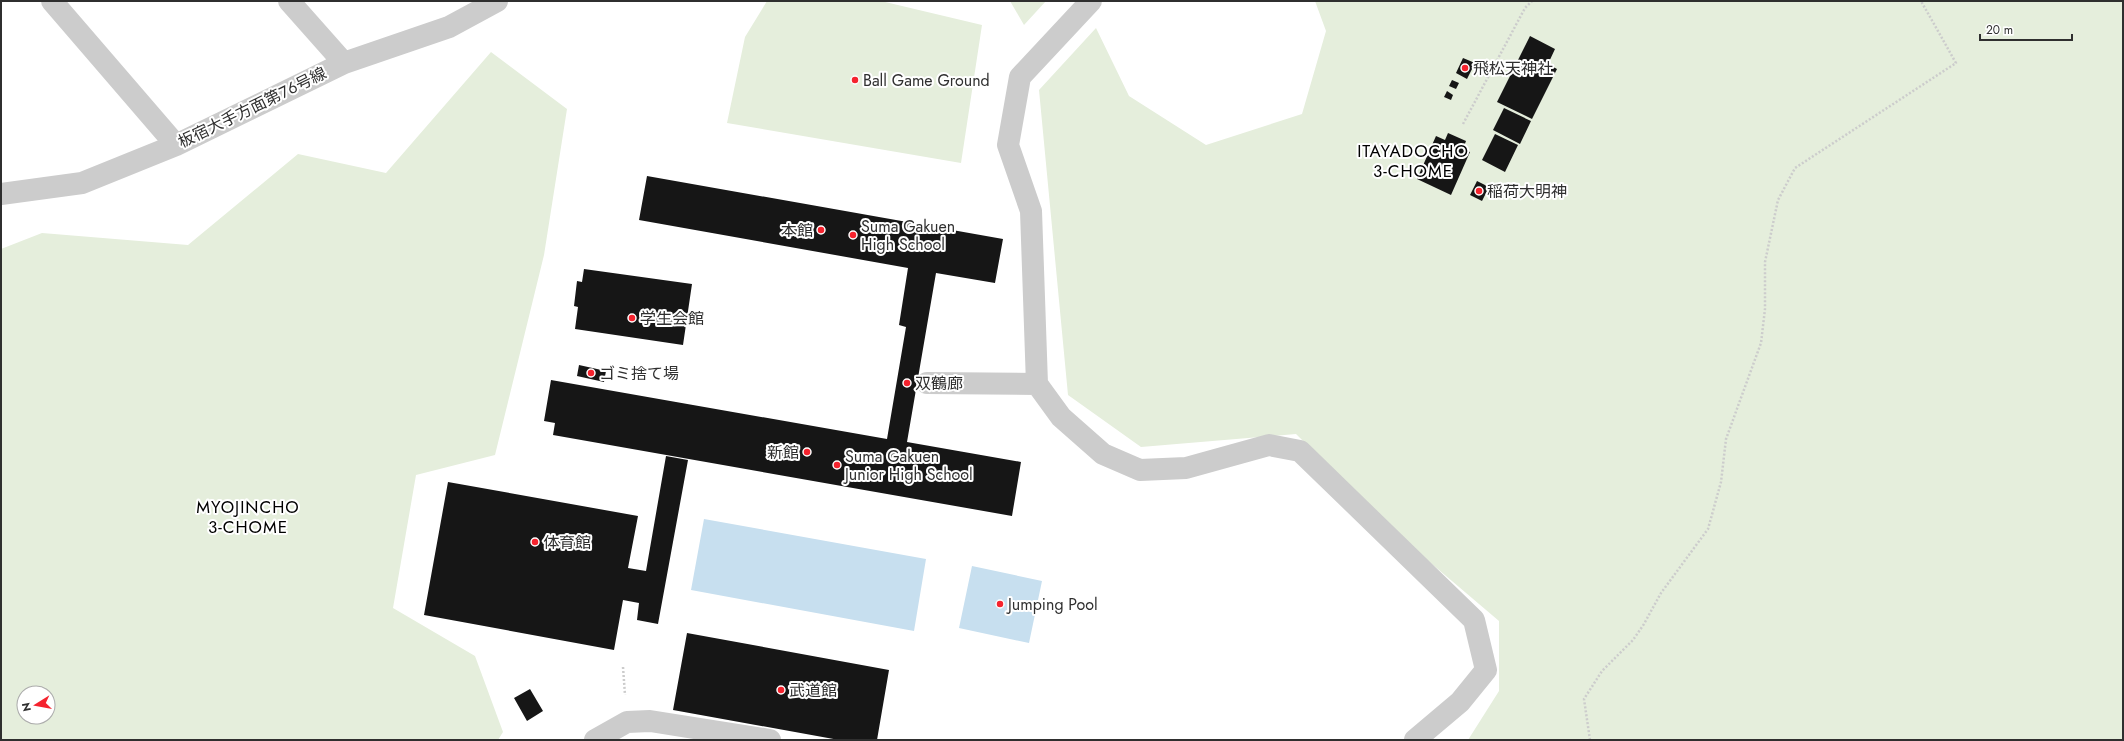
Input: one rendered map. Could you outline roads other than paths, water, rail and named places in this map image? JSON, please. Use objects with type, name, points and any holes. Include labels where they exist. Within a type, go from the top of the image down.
[{"type":"street","points":[[52,1],[176,144]]},
{"type":"street","points":[[289,1],[344,63]]},
{"type":"street","name":"板宿大手方面第７６号線","points":[[1,194],[82,183],[176,144],[344,63],[449,27],[497,1]]},
{"type":"street","points":[[1091,1],[1020,77],[1008,145],[1031,211],[1037,384],[1061,417],[1103,454],[1140,470],[1186,468],[1269,445],[1300,451],[1474,620],[1486,670],[1460,702],[1415,740]]},
{"type":"street","points":[[927,383],[1037,384]]},
{"type":"street","points":[[595,740],[627,722],[650,721],[770,740]]},
{"type":"water","points":[[704,519],[926,559],[914,631],[691,590]]},
{"type":"water","name":"Jumping Pool","points":[[972,566],[1042,581],[1029,643],[959,628]]},
{"type":"place","name":"飛松天神社","points":[[1465,68]]},
{"type":"place","name":"Ball Game Ground","points":[[855,80]]},
{"type":"place","name":"稲荷大明神","points":[[1479,191]]},
{"type":"place","name":"本館","points":[[821,230]]},
{"type":"place","name":"Suma Gakuen High School","points":[[853,235]]},
{"type":"place","name":"学生会館","points":[[632,318]]},
{"type":"place","name":"ゴミ捨て場","points":[[591,373]]},
{"type":"place","name":"双鶴廊","points":[[907,383]]},
{"type":"place","name":"新館","points":[[807,452]]},
{"type":"place","name":"Suma Gakuen Junior High School","points":[[837,465]]},
{"type":"place","name":"体育館","points":[[535,542]]},
{"type":"place","name":"Jumping Pool","points":[[1000,604]]},
{"type":"place","name":"武道館","points":[[781,690]]},
{"type":"district","name":"ITAYADOCHO 3-CHOME","points":[[1413,161]]},
{"type":"district","name":"MYOJINCHO 3-CHOME","points":[[248,517]]}]
